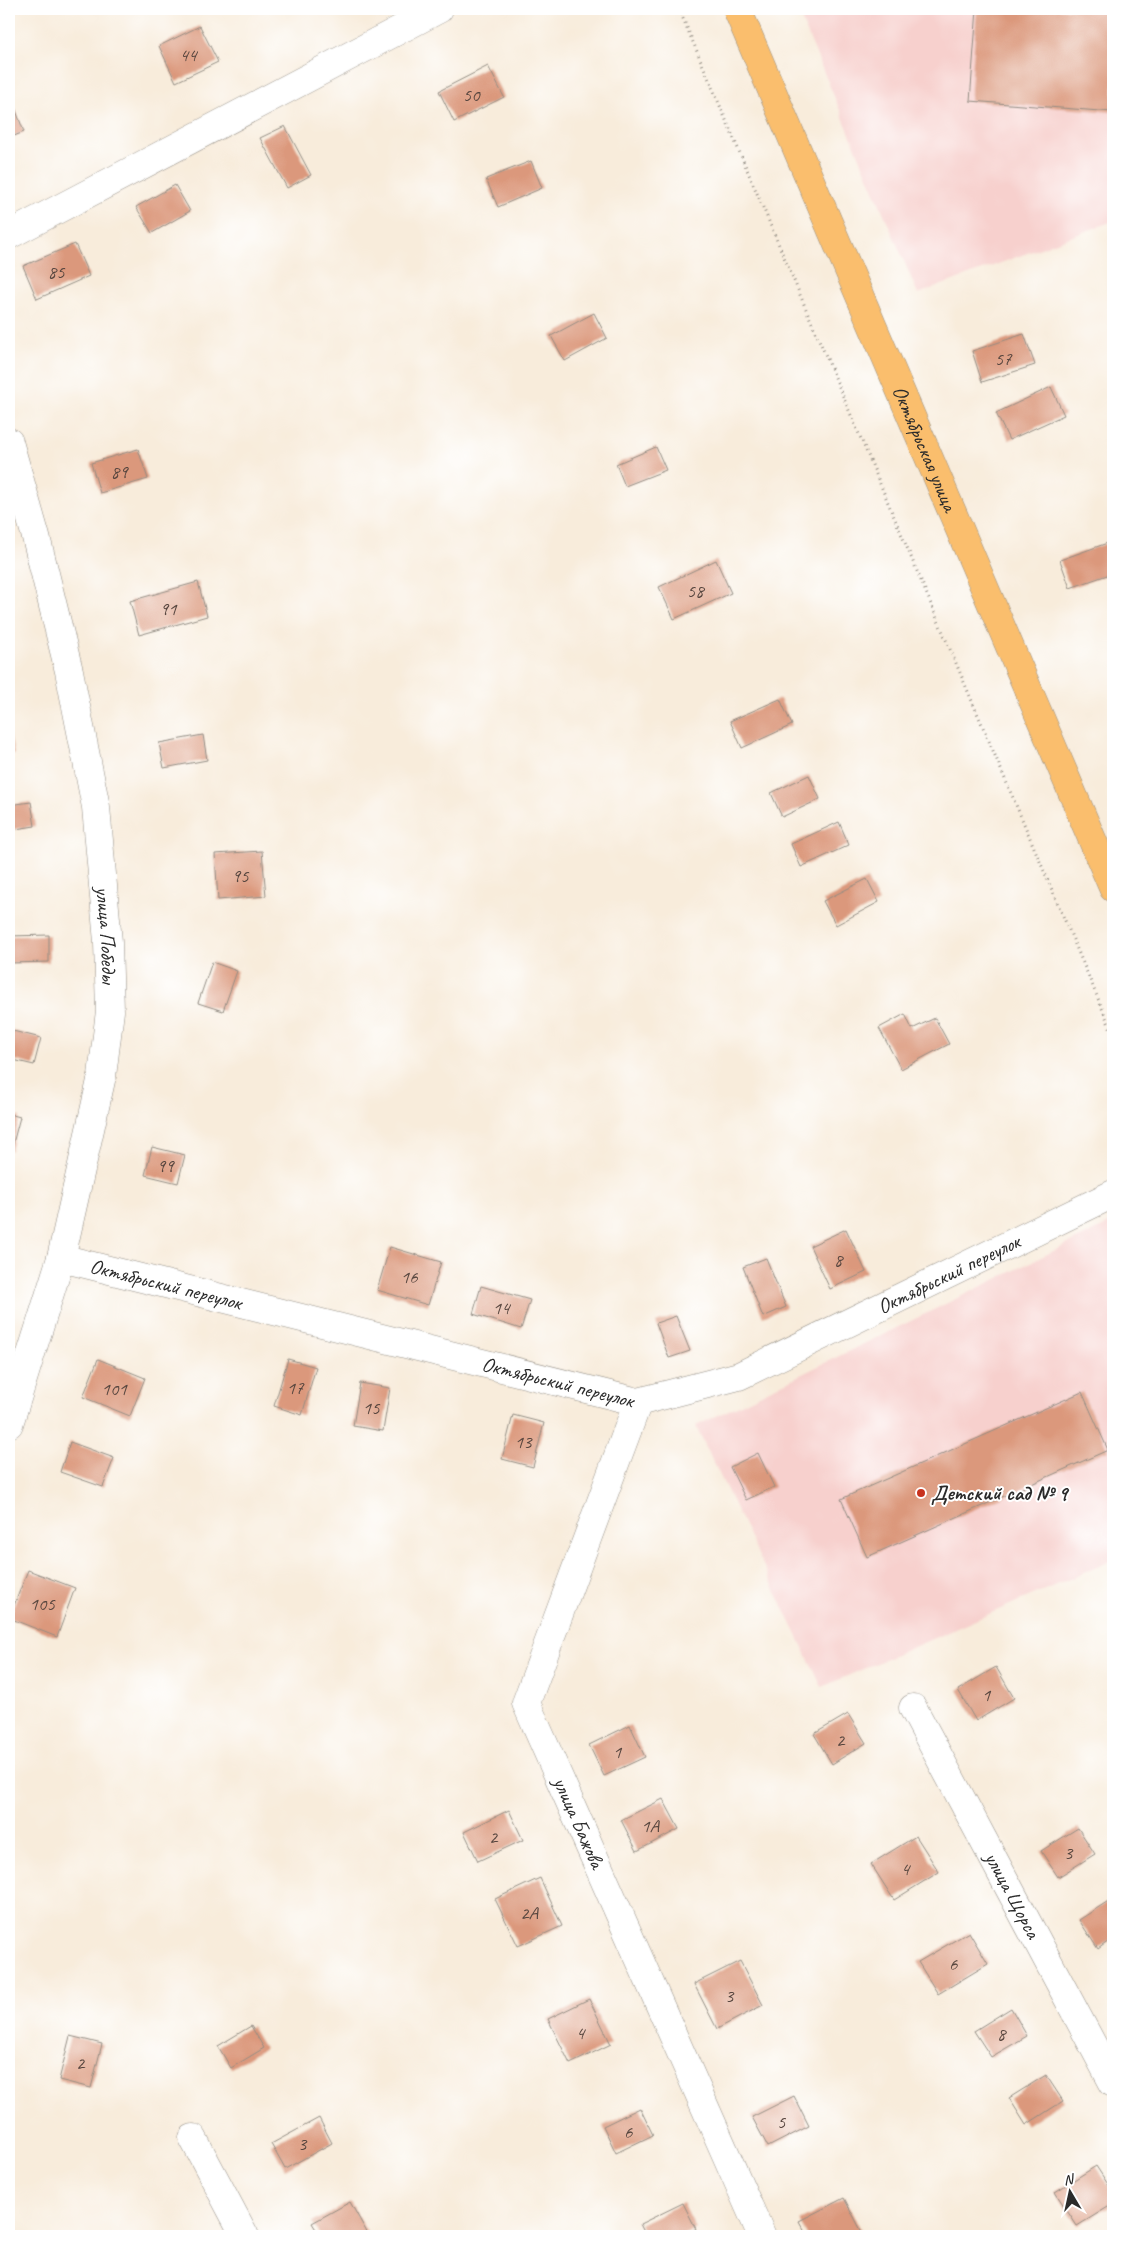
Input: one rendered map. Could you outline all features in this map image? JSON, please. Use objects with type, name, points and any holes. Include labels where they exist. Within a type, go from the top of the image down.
[{"type":"main road","name":"Октябрьская улица","points":[[737,9],[1113,888]]},
{"type":"street","points":[[9,236],[439,9]]},
{"type":"street","name":"улица Победы","points":[[9,442],[36,537],[71,680],[96,807],[108,942],[110,1011],[102,1076],[61,1258],[9,1424]]},
{"type":"street","name":"Октябрьский переулок","points":[[61,1258],[638,1402],[739,1376],[1113,1194]]},
{"type":"street","name":"улица Бажова","points":[[638,1402],[526,1702],[762,2236]]},
{"type":"street","name":"улица Щорса","points":[[913,1708],[1113,2083]]},
{"type":"street","points":[[193,2138],[245,2236]]},
{"type":"path","points":[[679,9],[1113,1034]]},
{"type":"shaded area","points":[[797,9],[1113,9],[1113,221],[918,294]]},
{"type":"shaded area","name":"Детский сад № 9","points":[[1113,1222],[1113,1560],[822,1687],[696,1426]]},
{"type":"building","points":[[977,9],[1113,9],[1113,112],[970,101]]},
{"type":"building","points":[[200,26],[218,62],[176,82],[159,46]]},
{"type":"building","points":[[488,66],[504,97],[454,122],[439,91]]},
{"type":"building","points":[[15,108],[24,132],[9,138],[9,111]]},
{"type":"building","points":[[285,126],[311,175],[287,188],[260,138]]},
{"type":"building","points":[[531,161],[542,188],[498,207],[486,179]]},
{"type":"building","points":[[175,185],[190,211],[152,233],[136,207]]},
{"type":"building","points":[[75,244],[89,276],[37,299],[23,266]]},
{"type":"building","points":[[594,313],[607,338],[565,361],[551,336]]},
{"type":"building","points":[[1024,334],[1035,365],[982,382],[972,351]]},
{"type":"building","points":[[1051,387],[1064,415],[1009,440],[996,413]]},
{"type":"building","points":[[656,447],[666,470],[625,486],[616,464]]},
{"type":"building","points":[[138,449],[148,479],[100,493],[91,463]]},
{"type":"building","points":[[1113,541],[1113,573],[1070,588],[1060,560]]},
{"type":"building","points":[[716,560],[731,593],[674,619],[659,587]]},
{"type":"building","points":[[198,582],[207,616],[139,635],[130,601]]},
{"type":"building","points":[[780,699],[792,725],[742,748],[730,721]]},
{"type":"building","points":[[9,730],[14,754],[9,754]]},
{"type":"building","points":[[203,735],[207,760],[164,768],[159,743]]},
{"type":"building","points":[[809,775],[820,799],[782,817],[771,793]]},
{"type":"building","points":[[31,802],[35,826],[9,830],[9,805]]},
{"type":"building","points":[[839,822],[849,845],[801,867],[791,844]]},
{"type":"building","points":[[262,851],[266,896],[218,900],[215,854]]},
{"type":"building","points":[[867,879],[879,902],[836,925],[823,901]]},
{"type":"building","points":[[49,935],[49,962],[9,963],[9,936]]},
{"type":"building","points":[[212,962],[237,971],[223,1011],[198,1003]]},
{"type":"building","points":[[905,1014],[912,1029],[935,1018],[949,1044],[901,1069],[879,1028]]},
{"type":"building","points":[[9,1030],[41,1038],[34,1065],[9,1059]]},
{"type":"building","points":[[9,1114],[20,1117],[11,1151],[9,1150]]},
{"type":"building","points":[[152,1147],[185,1155],[178,1183],[145,1175]]},
{"type":"building","points":[[846,1229],[866,1272],[830,1289],[810,1246]]},
{"type":"building","points":[[390,1247],[441,1262],[428,1305],[377,1290]]},
{"type":"building","points":[[766,1258],[786,1307],[763,1317],[743,1267]]},
{"type":"building","points":[[481,1286],[530,1300],[521,1329],[473,1314]]},
{"type":"building","points":[[676,1316],[690,1351],[669,1358],[656,1323]]},
{"type":"building","points":[[98,1359],[145,1378],[130,1416],[83,1397]]},
{"type":"building","points":[[288,1359],[316,1367],[302,1415],[274,1406]]},
{"type":"building","points":[[360,1383],[390,1388],[383,1431],[353,1426]]},
{"type":"building","points":[[1082,1392],[1108,1450],[867,1557],[841,1499]]},
{"type":"building","points":[[513,1415],[544,1423],[533,1467],[502,1459]]},
{"type":"building","points":[[70,1442],[114,1458],[103,1487],[60,1472]]},
{"type":"building","points":[[758,1453],[774,1487],[746,1500],[730,1467]]},
{"type":"building","points":[[28,1570],[75,1588],[57,1637],[9,1618]]},
{"type":"building","points":[[996,1667],[1014,1698],[976,1721],[958,1690]]},
{"type":"building","points":[[848,1714],[866,1743],[832,1764],[814,1734]]},
{"type":"building","points":[[630,1725],[645,1757],[604,1776],[589,1745]]},
{"type":"building","points":[[663,1799],[679,1829],[637,1851],[621,1820]]},
{"type":"building","points":[[509,1810],[523,1840],[478,1861],[464,1832]]},
{"type":"building","points":[[1078,1828],[1095,1854],[1058,1877],[1041,1851]]},
{"type":"building","points":[[916,1836],[939,1872],[894,1900],[871,1864]]},
{"type":"building","points":[[540,1878],[562,1926],[518,1946],[495,1899]]},
{"type":"building","points":[[1113,1898],[1113,1938],[1098,1949],[1079,1920]]},
{"type":"building","points":[[969,1932],[988,1964],[938,1994],[918,1962]]},
{"type":"building","points":[[740,1961],[763,2005],[717,2029],[694,1984]]},
{"type":"building","points":[[589,1999],[611,2044],[570,2064],[548,2019]]},
{"type":"building","points":[[1011,2008],[1027,2036],[991,2057],[974,2031]]},
{"type":"building","points":[[251,2026],[264,2048],[231,2068],[218,2046]]},
{"type":"building","points":[[70,2036],[102,2044],[91,2088],[59,2080]]},
{"type":"building","points":[[1046,2075],[1063,2101],[1026,2125],[1009,2098]]},
{"type":"building","points":[[794,2096],[809,2126],[768,2147],[752,2117]]},
{"type":"building","points":[[640,2108],[653,2135],[616,2153],[603,2126]]},
{"type":"building","points":[[319,2118],[332,2143],[285,2169],[271,2144]]},
{"type":"building","points":[[1096,2166],[1113,2192],[1113,2204],[1077,2226],[1055,2192]]},
{"type":"building","points":[[844,2198],[864,2236],[807,2236],[799,2221]]},
{"type":"building","points":[[350,2202],[369,2236],[320,2236],[312,2223]]},
{"type":"building","points":[[683,2203],[696,2229],[681,2236],[646,2236],[640,2224]]},
{"type":"place","name":"Детский сад № 9","points":[[921,1493]]}]
